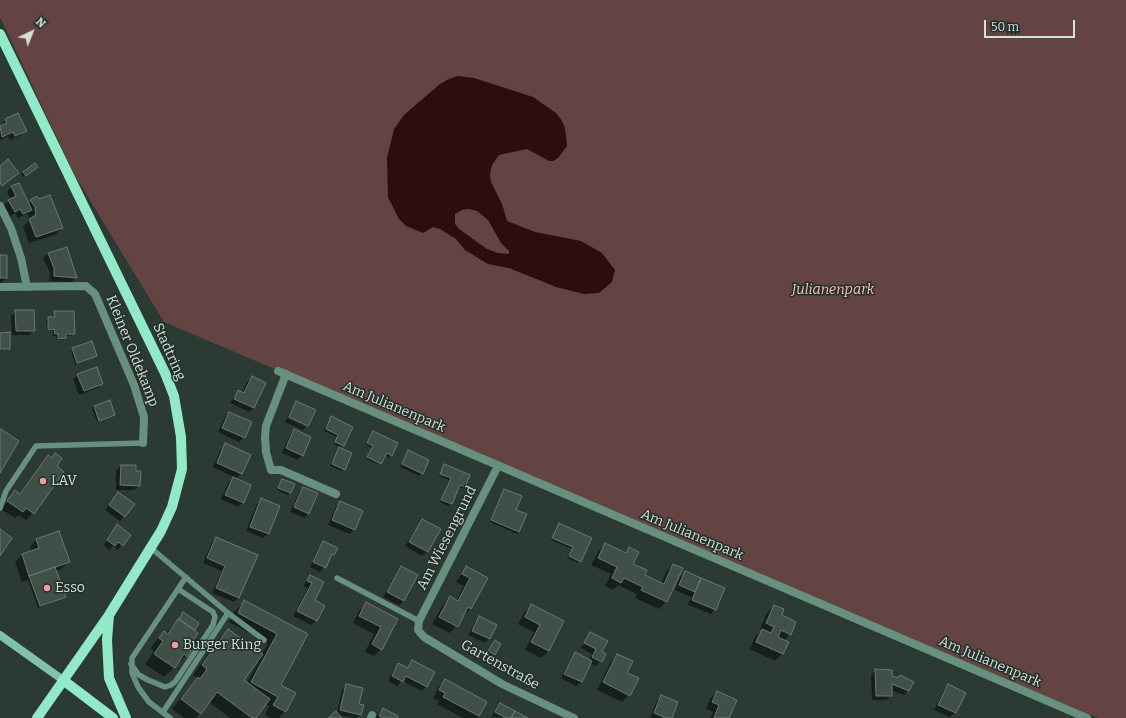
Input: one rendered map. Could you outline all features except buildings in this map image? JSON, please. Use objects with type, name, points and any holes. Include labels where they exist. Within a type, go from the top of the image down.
[{"type":"main road","name":"Stadtring","points":[[0,34],[166,373],[174,396],[181,437],[182,469],[172,507],[151,548],[109,615],[37,718]]},
{"type":"main road","points":[[109,615],[107,640],[109,678],[126,718]]},
{"type":"main road","points":[[1,638],[63,680],[113,718]]},
{"type":"street","points":[[0,206],[11,228],[21,258],[27,287]]},
{"type":"street","name":"Kleiner Oldekamp","points":[[0,287],[86,286],[95,294],[134,385],[144,417],[143,443]]},
{"type":"street","name":"Am Julianenpark","points":[[336,494],[281,470],[271,470],[266,452],[265,432],[282,373],[1088,718]]},
{"type":"street","name":"Am Wiesengrund","points":[[418,626],[498,466]]},
{"type":"street","name":"Gartenstraße","points":[[418,626],[424,637],[502,684],[558,715],[574,718]]},
{"type":"lane","points":[[0,508],[6,491],[36,446],[143,443]]},
{"type":"lane","points":[[151,548],[228,613],[264,640]]},
{"type":"lane","points":[[170,718],[149,702],[138,688],[133,676],[132,661],[186,577]]},
{"type":"lane","points":[[337,578],[418,626]]},
{"type":"lane","points":[[132,661],[139,675],[158,685],[165,687],[171,685],[175,682],[213,625],[215,617],[213,612],[178,589]]},
{"type":"lane","points":[[163,712],[228,613]]},
{"type":"green space","name":"Julianenpark","points":[[0,0],[1126,0],[1126,718],[1098,718],[164,322],[74,174],[0,17]]},
{"type":"shaded area","points":[[458,76],[474,78],[533,97],[556,113],[562,121],[565,128],[567,146],[558,158],[553,161],[549,161],[527,149],[499,155],[492,165],[490,174],[491,182],[502,204],[507,221],[535,232],[581,241],[602,253],[615,270],[612,282],[599,293],[584,294],[556,287],[509,268],[488,264],[465,250],[456,239],[440,229],[433,227],[423,233],[406,226],[399,219],[388,197],[387,158],[394,129],[404,115],[440,84]],"holes":[[[469,209],[477,211],[488,220],[501,243],[509,251],[509,254],[498,253],[487,249],[459,229],[455,224],[455,214],[462,210]]]},
{"type":"place","name":"LAV","points":[[43,481]]},
{"type":"place","name":"Esso","points":[[47,588]]},
{"type":"place","name":"Burger King","points":[[175,645]]}]
